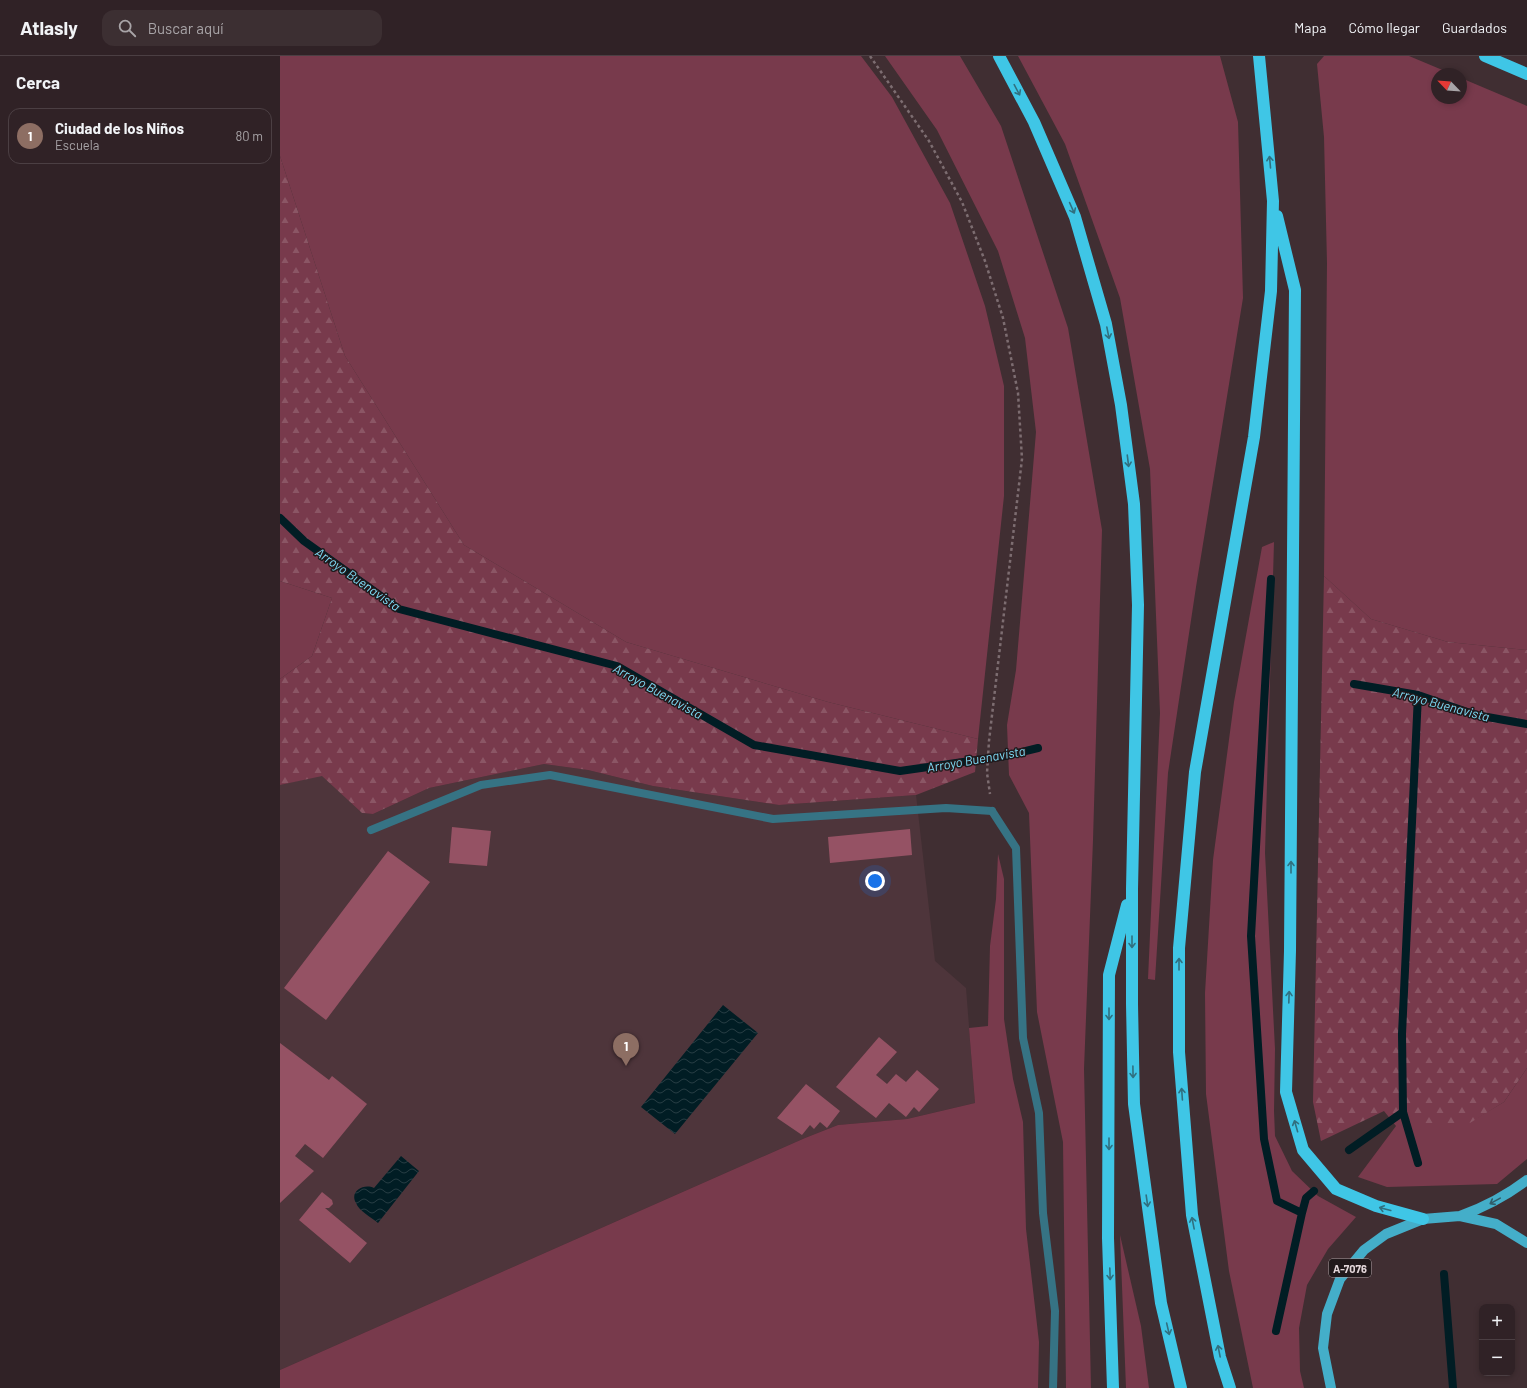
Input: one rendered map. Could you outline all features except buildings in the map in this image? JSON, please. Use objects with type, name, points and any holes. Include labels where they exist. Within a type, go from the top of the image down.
[{"type":"highway","points":[[999,56],[1034,122],[1075,217],[1106,324],[1121,405],[1134,504],[1138,605],[1132,889],[1134,1104],[1162,1303],[1181,1388]]},
{"type":"highway","points":[[1259,56],[1274,201],[1295,290],[1290,943],[1286,1092],[1303,1150],[1336,1189],[1376,1206],[1423,1219]]},
{"type":"highway","points":[[1485,56],[1527,74]]},
{"type":"highway","points":[[1230,1388],[1220,1357],[1192,1215],[1179,1052],[1179,948],[1195,772],[1254,437],[1270,291],[1274,201]]},
{"type":"highway","points":[[1113,1388],[1108,1238],[1109,976],[1132,889]]},
{"type":"main road","name":"A-7076","points":[[1331,1388],[1323,1348],[1326,1314],[1340,1279],[1364,1250],[1386,1234],[1423,1219],[1460,1216],[1483,1207],[1511,1192],[1527,1180]]},
{"type":"main road","name":"A-7076","points":[[1460,1216],[1496,1224],[1527,1243]]},
{"type":"street","points":[[371,830],[481,785],[550,775],[773,820],[946,808],[992,811],[1016,848],[1023,1038],[1039,1112],[1043,1213],[1055,1310],[1053,1388]]},
{"type":"path","points":[[870,56],[929,140],[962,202],[985,261],[1003,318],[1018,393],[1022,459],[989,741],[987,773]]},
{"type":"shaded area","points":[[544,764],[588,770],[653,786],[779,805],[916,795],[935,961],[966,988],[975,1103],[907,1119],[838,1125],[805,1138],[280,1370],[280,785],[322,775],[362,813],[373,814],[429,788]]},
{"type":"green space","points":[[280,56],[861,56],[892,97],[950,203],[985,306],[1004,386],[1004,496],[978,739],[828,702],[626,642],[464,545],[345,356],[280,156]]},
{"type":"green space","points":[[885,56],[960,56],[1001,126],[1068,328],[1102,530],[1093,840],[1084,1069],[1091,1388],[1066,1388],[1063,1142],[1037,1012],[1029,813],[1009,775],[1007,725],[1016,670],[1036,432],[1025,338],[998,251],[937,130]]},
{"type":"green space","points":[[1018,56],[1220,56],[1238,122],[1243,298],[1196,587],[1168,773],[1155,980],[1148,979],[1160,713],[1150,469],[1120,298],[1065,144]]},
{"type":"green space","points":[[1324,56],[1409,56],[1438,68],[1431,68],[1431,104],[1467,104],[1467,81],[1527,106],[1527,650],[1448,642],[1371,619],[1324,576],[1327,263],[1324,137],[1317,64]]},
{"type":"green space","points":[[280,156],[345,356],[464,545],[626,642],[828,702],[978,739],[975,772],[916,795],[779,805],[653,786],[588,770],[544,764],[429,788],[373,814],[362,813],[322,776],[280,785],[280,679],[312,656],[332,598],[280,581]]},
{"type":"green space","points":[[1274,542],[1265,853],[1275,1049],[1275,1136],[1292,1171],[1318,1196],[1356,1217],[1328,1249],[1307,1285],[1299,1328],[1300,1371],[1304,1388],[1253,1388],[1229,1271],[1206,1094],[1205,993],[1213,860],[1234,702],[1262,547]]},
{"type":"green space","points":[[1324,576],[1371,619],[1448,642],[1527,650],[1527,1068],[1504,1102],[1465,1126],[1396,1126],[1384,1111],[1321,1141],[1313,1102]]},
{"type":"green space","points":[[280,581],[332,598],[312,656],[280,679]]},
{"type":"green space","points":[[998,854],[1004,879],[1004,1019],[1013,1079],[1023,1122],[1026,1229],[1039,1342],[1038,1388],[280,1388],[280,1370],[805,1138],[838,1125],[907,1119],[975,1103],[969,1028],[988,1026],[990,946],[996,899]]},
{"type":"green space","points":[[1527,1068],[1527,1159],[1497,1184],[1387,1187],[1358,1177],[1396,1126],[1465,1125],[1504,1102]]},
{"type":"green space","points":[[1120,1235],[1141,1326],[1149,1388],[1126,1388]]},
{"type":"water","points":[[723,1005],[758,1033],[675,1134],[641,1107]]},
{"type":"water","points":[[401,1156],[419,1171],[378,1223],[360,1209],[354,1199],[354,1195],[362,1187],[374,1188]]},
{"type":"waterway","name":"Arroyo Buenavista","points":[[280,518],[304,541],[399,609],[617,666],[754,745],[900,771],[1005,756],[1038,748]]},
{"type":"waterway","points":[[1271,579],[1251,936],[1264,1139],[1277,1201],[1302,1213]]},
{"type":"waterway","name":"Arroyo Buenavista","points":[[1354,684],[1418,695],[1476,715],[1527,724]]},
{"type":"waterway","points":[[1418,695],[1402,1034],[1403,1112],[1418,1163]]},
{"type":"waterway","points":[[1349,1150],[1403,1112]]},
{"type":"waterway","points":[[1276,1331],[1306,1198],[1314,1191]]},
{"type":"waterway","points":[[1444,1274],[1453,1388]]},
{"type":"place","name":"Ciudad de los Niños","points":[[626,1066]]}]
